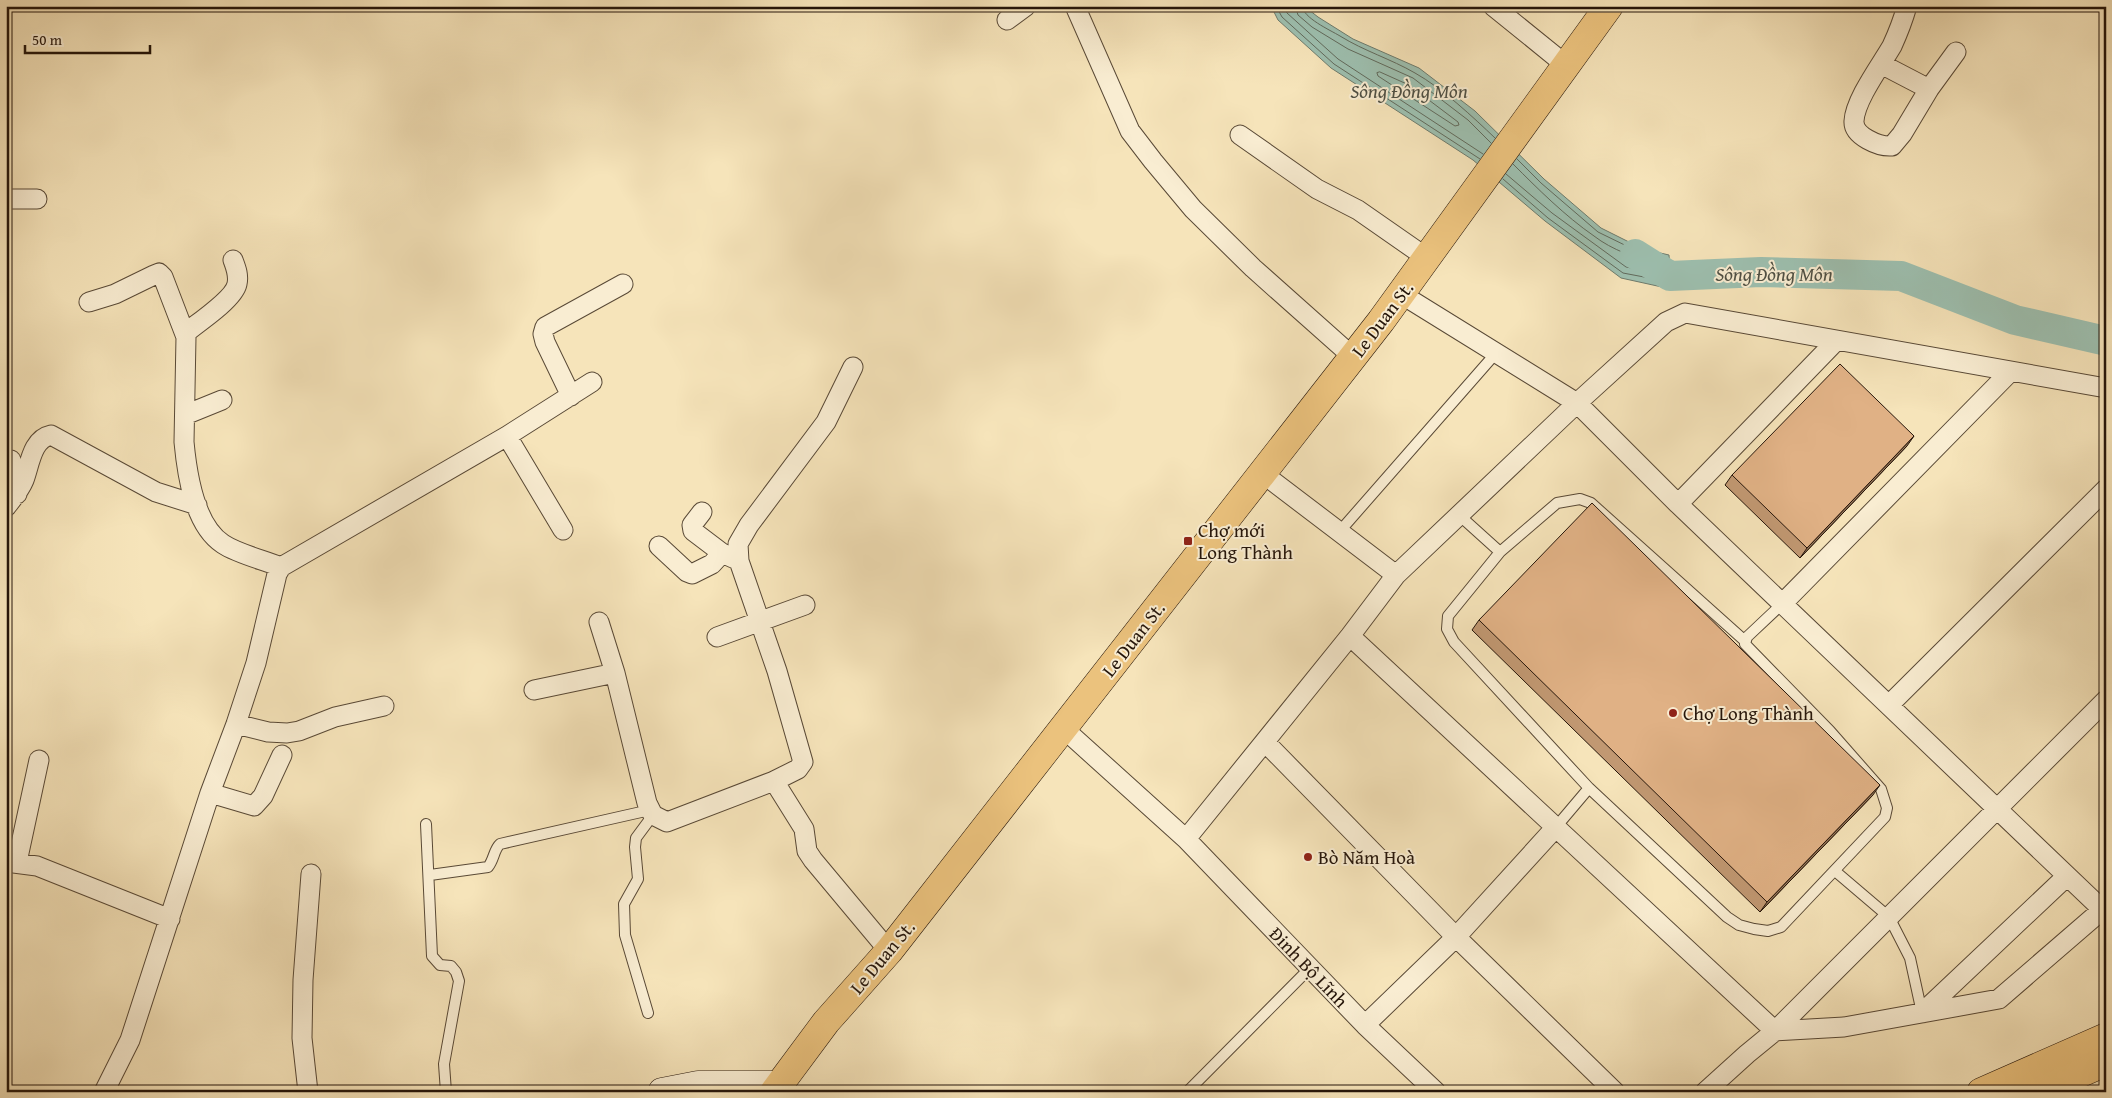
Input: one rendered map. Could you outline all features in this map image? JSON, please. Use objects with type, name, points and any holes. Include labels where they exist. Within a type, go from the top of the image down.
[{"type":"main road","points":[[1528,117],[1562,62],[1609,6]]},
{"type":"main road","name":"Le Duan St.","points":[[777,1088],[826,1022],[889,951],[1353,357],[1401,294],[1528,117]]},
{"type":"main road","points":[[1981,1092],[2106,1036]]},
{"type":"main road","points":[[2038,1092],[2106,1062]]},
{"type":"main road","points":[[662,1092],[698,1085],[777,1088]]},
{"type":"street","points":[[1007,20],[1026,6]]},
{"type":"street","points":[[1075,6],[1130,131],[1153,161],[1193,208],[1253,268],[1353,357]]},
{"type":"street","points":[[1493,6],[1562,62],[1593,6]]},
{"type":"street","points":[[1528,117],[1623,6]]},
{"type":"street","points":[[1907,6],[1893,43],[1857,106],[1854,127],[1858,133],[1884,146],[1892,146],[1902,134],[1929,89],[1956,52]]},
{"type":"street","points":[[1881,64],[1929,89]]},
{"type":"street","points":[[1240,135],[1317,189],[1366,216],[1427,258]]},
{"type":"street","points":[[6,199],[37,199]]},
{"type":"street","points":[[185,333],[231,295],[237,286],[238,273],[232,260]]},
{"type":"street","points":[[89,302],[116,294],[159,273],[163,277],[185,333],[184,415],[186,459],[202,521],[224,545],[281,567]]},
{"type":"street","points":[[571,396],[545,342],[543,334],[546,327],[623,284]]},
{"type":"street","points":[[1350,636],[1775,1031],[1844,1027],[1999,999],[2104,912],[1678,504],[1577,404],[1401,294]]},
{"type":"street","points":[[1186,839],[1266,742],[1396,575],[1666,322],[1685,313],[2106,388]]},
{"type":"street","points":[[1678,504],[1836,340]]},
{"type":"street","points":[[660,546],[687,572],[692,574],[731,557],[749,524],[826,422],[853,367]]},
{"type":"street","points":[[1782,604],[2011,371]]},
{"type":"street","points":[[104,1092],[130,1040],[210,793],[256,663],[277,574],[281,567],[507,436],[592,382]]},
{"type":"street","points":[[184,415],[222,400]]},
{"type":"street","points":[[9,501],[24,481],[33,451],[44,436],[51,435],[156,492],[197,505]]},
{"type":"street","points":[[507,436],[563,530]]},
{"type":"street","points":[[9,501],[10,460]]},
{"type":"street","points":[[1262,473],[1396,575]]},
{"type":"street","points":[[1889,706],[2106,488]]},
{"type":"street","points":[[599,622],[615,673],[647,803],[652,813],[667,822],[774,781],[798,769],[803,762],[800,747],[761,622],[731,557],[693,531],[692,525],[702,512]]},
{"type":"street","points":[[717,637],[805,604]]},
{"type":"street","points":[[534,690],[615,673]]},
{"type":"street","points":[[236,724],[268,732],[293,732],[335,717],[384,706]]},
{"type":"street","points":[[1705,1092],[1775,1031],[1997,809],[2103,709]]},
{"type":"street","name":"Đinh Bộ Lĩnh","points":[[1062,728],[1186,839],[1365,1025],[1436,1092]]},
{"type":"street","points":[[1266,742],[1456,937],[1615,1092]]},
{"type":"street","points":[[210,793],[254,806],[263,796],[282,755]]},
{"type":"street","points":[[39,760],[12,862],[38,866],[170,919]]},
{"type":"street","points":[[774,781],[804,829],[807,851],[813,860],[889,951]]},
{"type":"street","points":[[1365,1025],[1456,937],[1556,827]]},
{"type":"street","points":[[308,1092],[302,1038],[303,980],[311,874]]},
{"type":"street","points":[[1922,1013],[2067,876]]},
{"type":"lane","points":[[1340,531],[1496,353]]},
{"type":"lane","points":[[1580,498],[1592,503],[1745,641],[1745,644],[1830,731],[1881,789],[1887,808],[1885,817],[1781,927],[1768,931],[1739,925],[1727,917],[1589,788],[1454,642],[1447,630],[1448,616],[1500,552],[1557,503],[1580,498]]},
{"type":"lane","points":[[1459,515],[1500,552]]},
{"type":"lane","points":[[1745,641],[1782,604]]},
{"type":"lane","points":[[1556,827],[1589,788]]},
{"type":"lane","points":[[430,875],[488,867],[493,862],[497,847],[500,844],[652,813]]},
{"type":"lane","points":[[648,1013],[625,935],[624,904],[638,879],[634,847],[636,838],[652,813]]},
{"type":"lane","points":[[426,824],[430,875],[432,956],[440,965],[451,966],[456,972],[459,981],[444,1064],[446,1092]]},
{"type":"lane","points":[[1835,871],[1889,917],[1910,958],[1922,1013]]},
{"type":"lane","points":[[1188,1092],[1310,968]]},
{"type":"water","name":"Sông Đồng Môn","points":[[1271,6],[1304,6],[1353,39],[1419,68],[1475,111],[1544,179],[1601,228],[1643,249],[1669,255],[1671,289],[1621,278],[1545,221],[1473,160],[1331,68],[1278,20]]},
{"type":"building","points":[[1840,364],[1914,436],[1807,548],[1732,475]]},
{"type":"building","name":"Chợ Long Thành","points":[[1592,503],[1880,785],[1767,902],[1479,620]]},
{"type":"waterway","name":"Sông Đồng Môn","points":[[1635,254],[1670,276],[1761,272],[1901,276],[2015,320],[2106,341]]},
{"type":"place","name":"Chợ mới Long Thành","points":[[1188,541]]},
{"type":"place","name":"Chợ Long Thành","points":[[1673,713]]},
{"type":"place","name":"Bò Năm Hoà","points":[[1308,857]]}]
